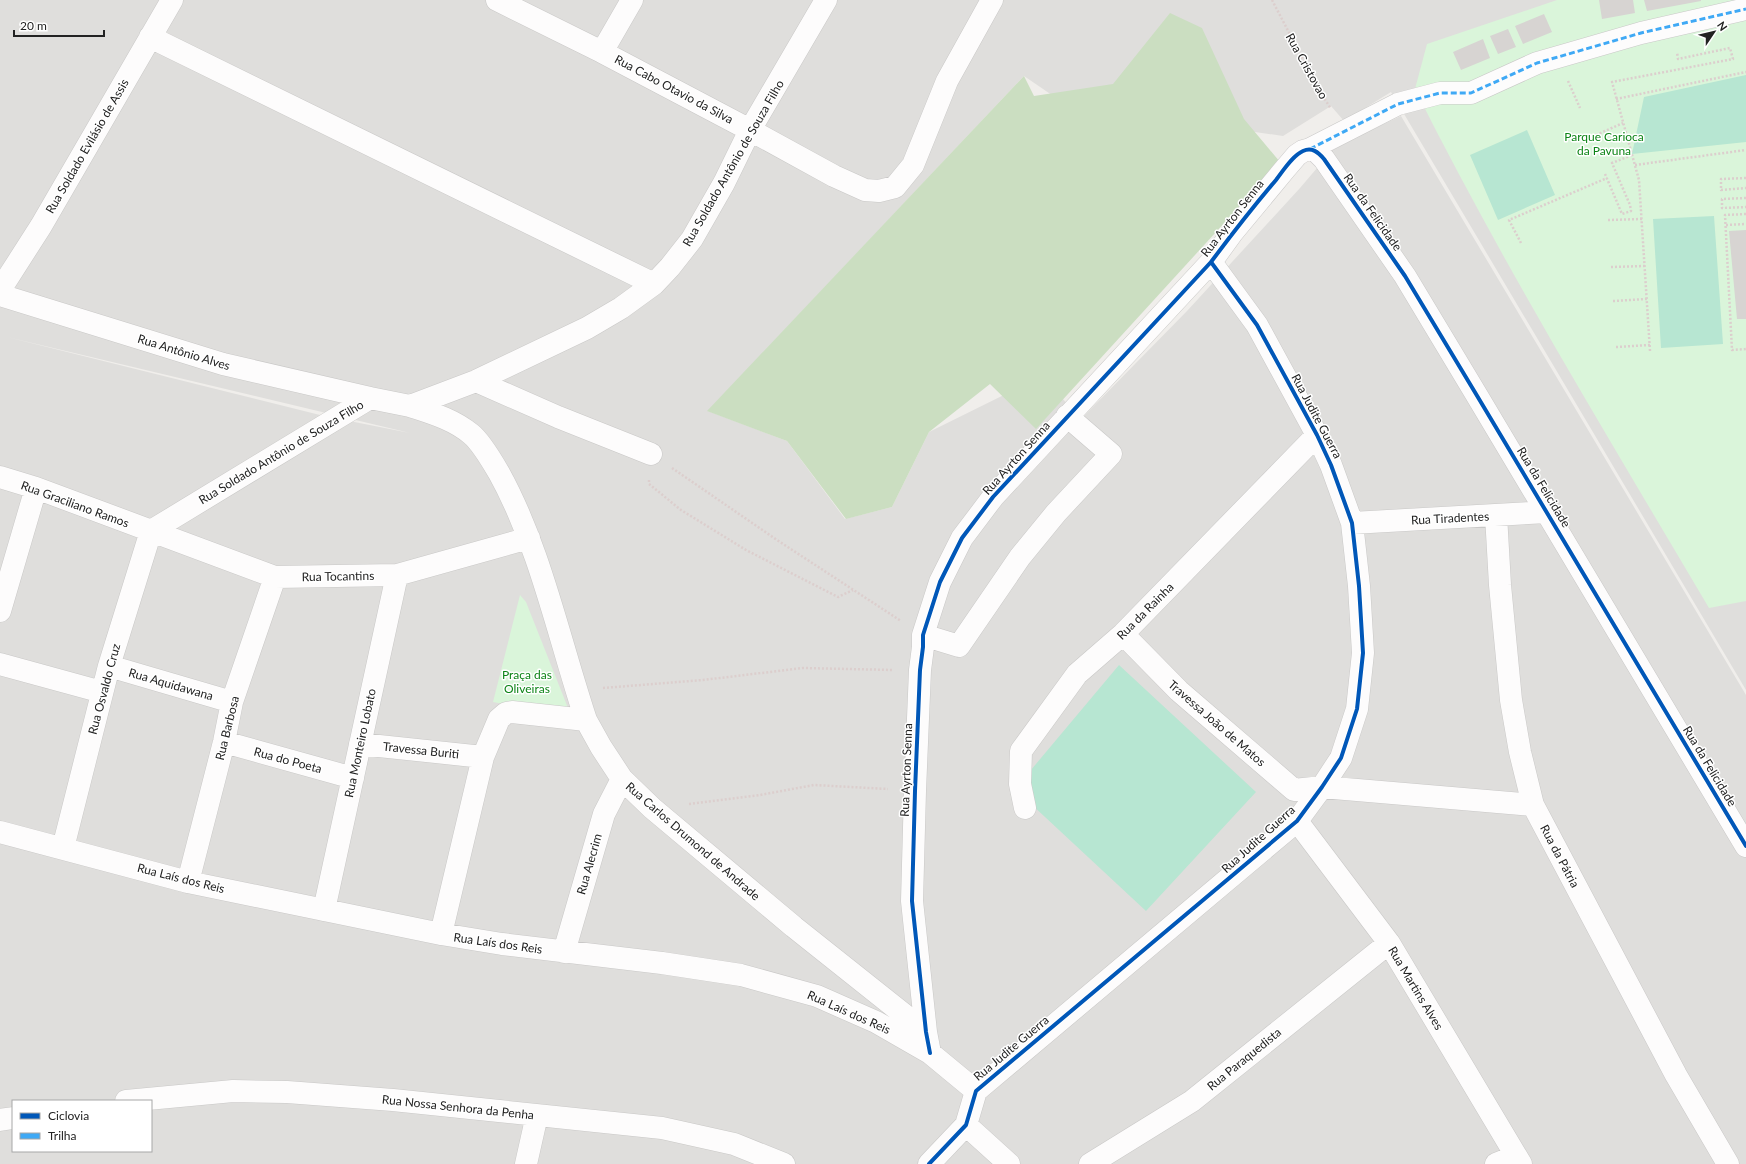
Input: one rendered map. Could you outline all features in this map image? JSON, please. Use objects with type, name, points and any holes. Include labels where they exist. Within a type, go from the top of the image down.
[{"type":"street","name":"Rua Soldado Evilásio de Assis","points":[[0,290],[40,226],[172,0]]},
{"type":"street","name":"Rua Cabo Otavio da Silva","points":[[497,0],[602,52],[834,176],[865,190],[879,191],[895,186],[913,165],[947,81],[992,0]]},
{"type":"street","points":[[602,52],[632,0]]},
{"type":"street","name":"Rua Soldado Antônio de Souza Filho","points":[[151,531],[370,398],[410,406],[476,381],[587,328],[621,308],[654,284],[670,267],[692,239],[724,183],[750,130],[826,0]]},
{"type":"street","name":"Rua Ayrton Senna","points":[[930,1053],[926,1032],[912,901],[914,791],[920,670],[924,647],[923,635],[940,582],[962,538],[993,497],[1211,262],[1232,233],[1285,169],[1297,155],[1303,151],[1310,149],[1398,104],[1440,93],[1471,93],[1537,64],[1641,33],[1746,9]]},
{"type":"street","points":[[150,37],[654,284]]},
{"type":"street","name":"Rua da Felicidade","points":[[1310,149],[1316,151],[1324,159],[1405,276],[1746,846]]},
{"type":"street","name":"Rua Judite Guerra","points":[[966,1125],[976,1091],[1297,821],[1341,758],[1356,709],[1363,653],[1359,586],[1352,523],[1337,479],[1317,436],[1257,326],[1211,262]]},
{"type":"street","name":"Rua Antônio Alves","points":[[0,295],[223,364],[370,398]]},
{"type":"street","points":[[476,381],[558,417],[651,454]]},
{"type":"street","name":"Rua Carlos Drumond de Andrade","points":[[410,406],[444,417],[471,434],[492,461],[513,499],[529,538],[586,720],[601,747],[622,779],[652,808],[794,927],[926,1032]]},
{"type":"street","points":[[923,635],[959,646],[1020,557],[1056,513],[1111,454],[1067,416]]},
{"type":"street","name":"Rua da Rainha","points":[[1025,808],[1020,784],[1021,751],[1077,674],[1123,634],[1317,436]]},
{"type":"street","name":"Rua Graciliano Ramos","points":[[0,477],[36,488],[151,531]]},
{"type":"street","points":[[0,611],[36,488]]},
{"type":"street","name":"Rua Tiradentes","points":[[1352,523],[1547,512]]},
{"type":"street","name":"Rua da Pátria","points":[[1496,515],[1500,593],[1511,700],[1520,752],[1533,805],[1676,1075],[1728,1164]]},
{"type":"street","name":"Rua Tocantins","points":[[151,531],[276,577],[397,575],[529,538]]},
{"type":"street","name":"Rua Osvaldo Cruz","points":[[63,848],[109,666],[151,531]]},
{"type":"street","name":"Rua Monteiro Lobato","points":[[324,910],[397,575]]},
{"type":"street","name":"Rua Barbosa","points":[[188,882],[224,742],[232,702],[276,577]]},
{"type":"street","name":"Travessa João de Matos","points":[[1123,634],[1179,691],[1294,790],[1322,787],[1533,805]]},
{"type":"street","points":[[0,664],[102,692]]},
{"type":"street","name":"Rua Aquidawana","points":[[109,666],[232,702]]},
{"type":"street","points":[[441,934],[483,756],[499,718],[506,713],[586,720]]},
{"type":"street","name":"Rua do Poeta","points":[[224,742],[352,778]]},
{"type":"street","name":"Travessa Buriti","points":[[360,744],[483,756]]},
{"type":"street","name":"Rua Alecrim","points":[[564,952],[604,814],[622,779]]},
{"type":"street","name":"Rua Martins Alves","points":[[1297,821],[1389,943],[1518,1160]]},
{"type":"street","name":"Rua Laís dos Reis","points":[[0,832],[188,882],[441,934],[502,944],[662,963],[741,975],[817,996],[876,1022],[930,1053],[976,1091]]},
{"type":"street","name":"Rua Paraquedista","points":[[1090,1164],[1192,1101],[1389,943]]},
{"type":"street","name":"Rua Nossa Senhora da Penha","points":[[137,1100],[233,1091],[287,1092],[392,1100],[662,1128],[734,1144],[784,1164]]},
{"type":"street","points":[[526,1164],[537,1115]]},
{"type":"street","points":[[0,1120],[12,1118]]},
{"type":"street","points":[[929,1164],[966,1125],[1009,1164]]},
{"type":"street","points":[[1496,1164],[1518,1160]]},
{"type":"path","points":[[1650,351],[1639,180],[1612,82],[1733,59],[1730,48],[1678,59],[1671,26]]},
{"type":"path","points":[[1616,99],[1746,72]]},
{"type":"path","points":[[1569,83],[1580,108]]},
{"type":"path","points":[[1596,135],[1623,123]]},
{"type":"path","points":[[1634,165],[1746,150]]},
{"type":"path","points":[[1622,214],[1631,211],[1630,205],[1612,163],[1632,155]]},
{"type":"path","points":[[1605,174],[1625,220]]},
{"type":"path","points":[[1522,243],[1509,220],[1607,178]]},
{"type":"path","points":[[1746,178],[1721,179],[1722,190],[1746,188]]},
{"type":"path","points":[[1746,198],[1722,199],[1722,208],[1746,207]]},
{"type":"path","points":[[1746,214],[1725,215],[1732,350],[1746,349]]},
{"type":"path","points":[[1608,220],[1642,219]]},
{"type":"path","points":[[1726,225],[1746,224]]},
{"type":"path","points":[[1611,267],[1645,266]]},
{"type":"path","points":[[1613,301],[1647,299]]},
{"type":"path","points":[[1616,347],[1650,345]]},
{"type":"path","points":[[651,454],[649,484],[681,510],[746,550],[838,597],[853,590]]},
{"type":"path","points":[[651,454],[776,540],[923,635]]},
{"type":"path","points":[[576,690],[703,680],[803,668],[920,670]]},
{"type":"path","points":[[652,808],[760,795],[814,785],[914,791]]},
{"type":"shaded area","points":[[0,0],[1746,0],[1746,690],[1391,92],[1344,121],[1331,106],[1283,136],[1065,104],[1024,76],[708,411],[787,441],[845,519],[892,507],[929,432],[1042,376],[1081,419],[1187,311],[1300,188],[1335,147],[1401,116],[1746,695],[1746,1164],[0,1164]],"holes":[[[7,337],[410,433],[324,416]]]},
{"type":"green space","name":"Parque Carioca da Pavuna","points":[[1557,0],[1746,0],[1746,601],[1709,608],[1595,416],[1484,221],[1415,89],[1427,44]]},
{"type":"green space","points":[[1170,13],[1202,28],[1244,119],[1280,162],[1036,429],[990,384],[929,432],[892,507],[846,519],[787,441],[707,411],[1024,76],[1034,96],[1113,84]]},
{"type":"green space","points":[[1746,75],[1746,142],[1632,154],[1644,97]]},
{"type":"green space","points":[[1527,130],[1555,195],[1498,220],[1470,155]]},
{"type":"green space","points":[[1714,216],[1723,344],[1661,348],[1653,219]]},
{"type":"green space","name":"Praça das Oliveiras","points":[[520,595],[526,602],[568,708],[569,716],[493,702]]},
{"type":"green space","points":[[1119,665],[1256,792],[1146,911],[1015,789]]},
{"type":"building","points":[[1599,0],[1633,0],[1635,13],[1602,19]]},
{"type":"building","points":[[1644,0],[1701,0],[1701,1],[1647,11]]},
{"type":"building","points":[[1544,14],[1552,32],[1523,44],[1515,26]]},
{"type":"building","points":[[1508,29],[1516,47],[1498,54],[1490,36]]},
{"type":"building","points":[[1483,39],[1490,58],[1461,70],[1453,52]]},
{"type":"building","points":[[1746,230],[1746,319],[1737,319],[1729,231]]},
{"type":"marked path","points":[[1310,149],[1398,104],[1440,93],[1471,93],[1537,63],[1641,33],[1746,9]]},
{"type":"cycle path","points":[[930,1053],[926,1032],[912,901],[920,670],[923,635],[940,582],[962,538],[993,497],[1211,262],[1288,164],[1295,156],[1306,150],[1315,151],[1324,159],[1405,276],[1746,846]]},
{"type":"cycle path","points":[[929,1164],[966,1125],[976,1091],[1297,821],[1341,758],[1357,709],[1363,653],[1359,586],[1352,523],[1331,465],[1317,435],[1257,325],[1211,262]]}]
